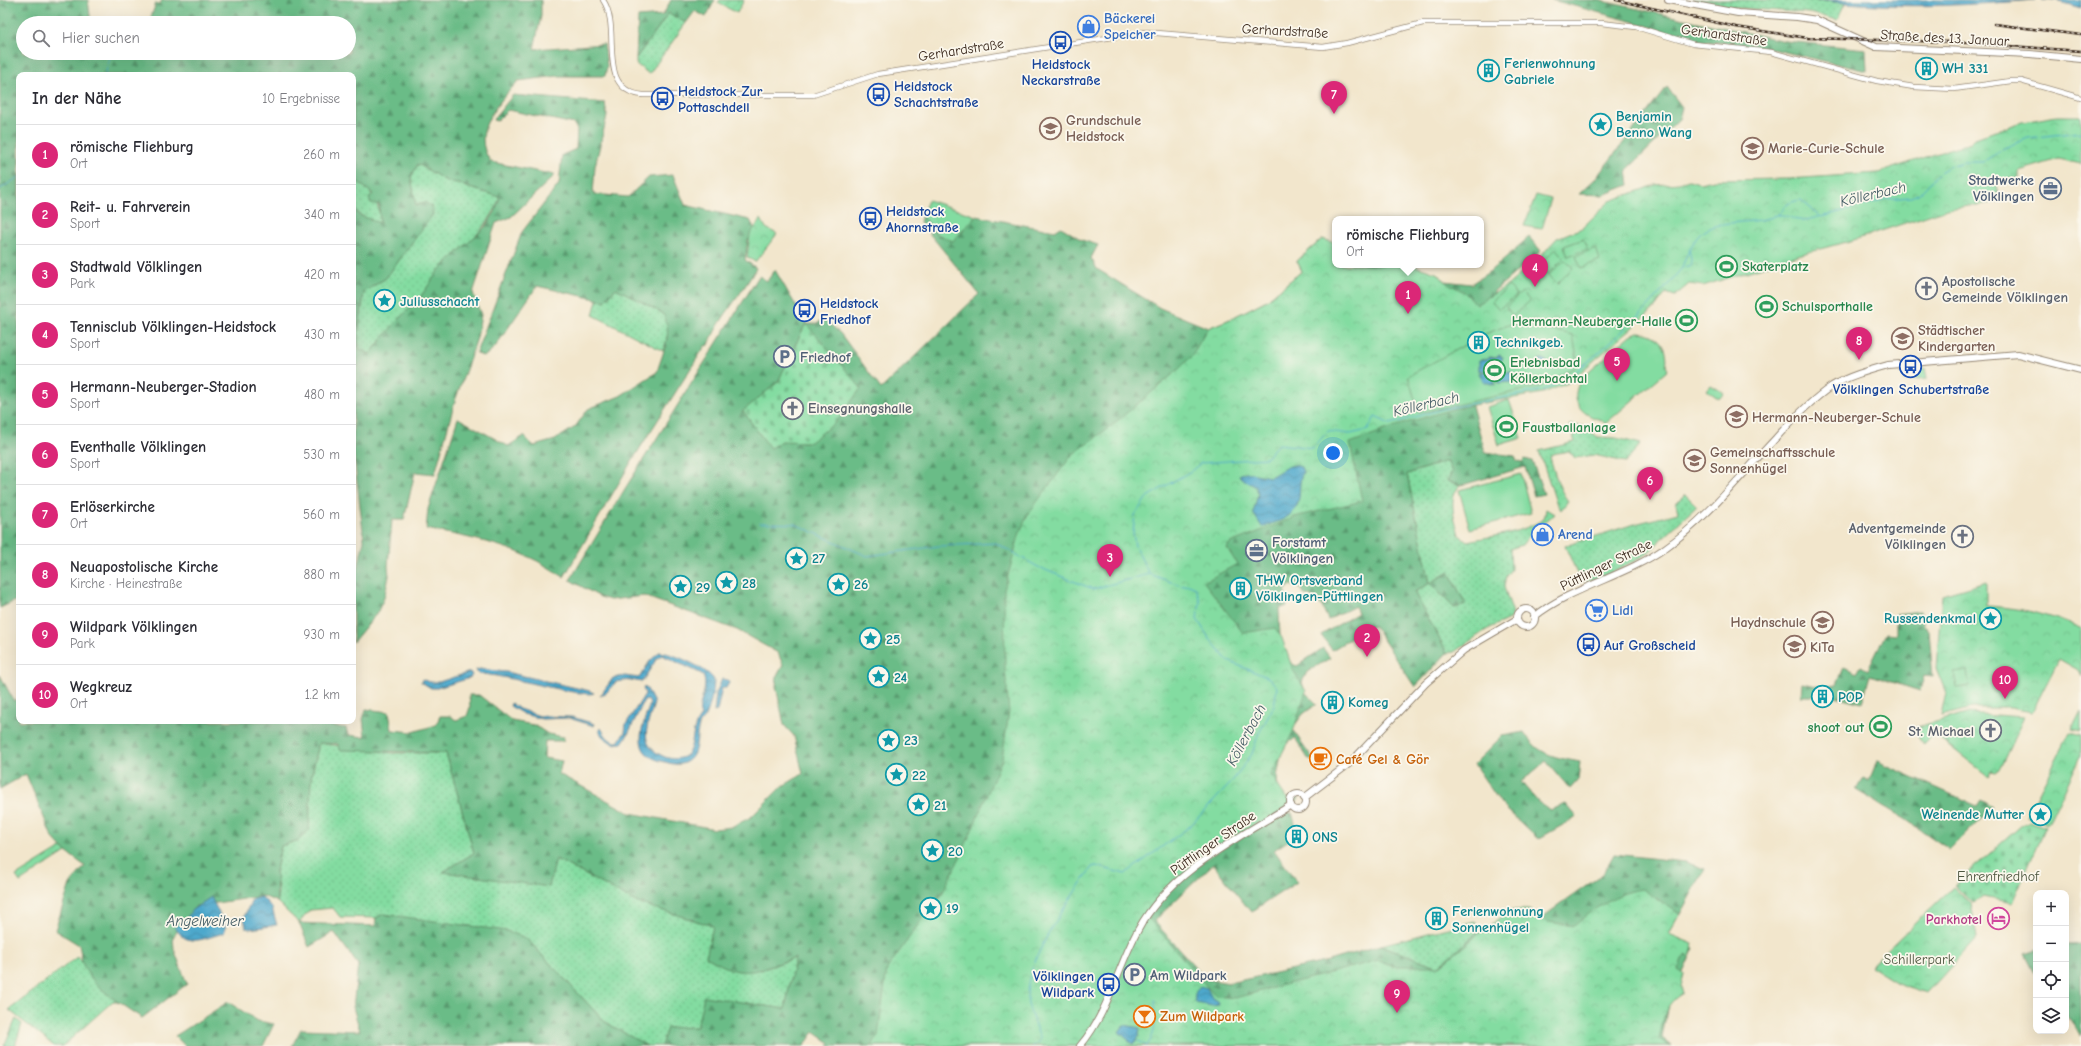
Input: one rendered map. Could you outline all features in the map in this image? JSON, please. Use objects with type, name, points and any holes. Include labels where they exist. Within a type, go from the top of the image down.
[{"type":"main road","name":"Straße des 13. Januar","points":[[1668,0],[1738,13],[1812,19],[1876,47],[2030,54],[2081,59]]},
{"type":"main road","name":"Straße des 13. Januar","points":[[2061,57],[2081,63]]},
{"type":"main road","name":"Püttlinger Straße","points":[[1533,614],[1548,603],[1557,602],[1644,562],[1665,549],[1690,530],[1815,399],[1832,386],[1870,370],[1888,365],[2006,353],[2037,357],[2081,370]]},
{"type":"main road","name":"Püttlinger Straße","points":[[1519,622],[1521,611],[1525,609],[1533,614]]},
{"type":"main road","name":"Püttlinger Straße","points":[[1519,622],[1525,626],[1530,625],[1533,622],[1533,614]]},
{"type":"main road","name":"Püttlinger Straße","points":[[1304,798],[1341,771],[1354,759],[1426,683],[1464,650],[1496,631],[1519,622]]},
{"type":"main road","name":"Püttlinger Straße","points":[[1296,795],[1300,795],[1304,798],[1306,803],[1302,809],[1295,809],[1291,805],[1291,800],[1296,795]]},
{"type":"main road","name":"Püttlinger Straße","points":[[1080,1046],[1101,1015],[1138,930],[1157,902],[1196,866],[1291,805]]},
{"type":"street","name":"Gerhardstraße","points":[[603,0],[612,21],[613,66],[616,78],[626,89],[644,95],[813,95],[878,74],[1145,32],[1323,47],[1347,43],[1398,28],[1423,23],[1512,23],[1623,24],[1693,44],[1770,52],[1877,81],[1907,86],[1936,90],[2021,81],[2081,98]]},
{"type":"green space","points":[[0,0],[88,0],[90,16],[16,16],[16,60],[356,60],[356,16],[151,16],[156,3],[160,4],[162,0],[541,0],[541,16],[534,49],[604,44],[607,66],[605,76],[558,76],[518,81],[502,99],[489,119],[483,140],[485,151],[491,162],[555,175],[511,217],[496,223],[473,293],[481,315],[477,338],[455,401],[435,474],[415,472],[404,520],[392,520],[388,566],[389,576],[384,598],[377,613],[356,638],[356,572],[364,540],[356,473],[356,210],[359,215],[380,223],[379,205],[371,203],[369,198],[373,194],[356,180],[356,72],[16,72],[16,600],[0,608]],"holes":[[[418,164],[448,182],[459,183],[466,187],[500,197],[495,212],[485,227],[439,270],[419,299],[395,323],[370,354],[359,349],[358,335],[364,292],[386,278],[433,214],[431,206],[424,202],[416,206],[411,177]]]},
{"type":"green space","points":[[671,0],[715,0],[706,17],[695,11],[686,23],[669,13],[636,58],[638,17],[663,15]]},
{"type":"green space","points":[[720,0],[744,0],[737,13],[718,3]]},
{"type":"green space","points":[[1552,0],[1597,0],[1785,41],[1866,49],[1867,71],[1768,48],[1693,40],[1638,23]]},
{"type":"green space","points":[[1692,0],[1817,0],[1845,3],[1837,20],[1809,13],[1739,8]]},
{"type":"green space","points":[[669,13],[686,23],[649,74],[636,64],[636,58]]},
{"type":"green space","points":[[1667,87],[1682,107],[1679,119],[1627,170],[1629,185],[1603,195],[1579,194],[1595,179]]},
{"type":"green space","points":[[513,95],[605,103],[607,116],[595,166],[593,194],[628,197],[649,177],[673,175],[685,205],[750,220],[757,233],[748,240],[745,260],[756,268],[751,277],[724,317],[709,345],[705,346],[630,464],[564,577],[533,559],[504,547],[426,529],[428,509],[458,418],[508,446],[524,436],[534,446],[555,440],[575,427],[588,409],[620,396],[657,372],[666,342],[667,327],[666,320],[662,313],[616,288],[605,301],[537,286],[495,347],[484,357],[476,353],[522,232],[559,184],[562,155],[576,149],[577,130],[574,124],[508,110],[497,121],[493,120]]},
{"type":"green space","points":[[2057,116],[2081,116],[2081,164],[2059,159],[2019,171],[2019,178],[1997,180],[1998,202],[1947,209],[1857,239],[1772,262],[1771,264],[1703,286],[1689,284],[1675,296],[1666,293],[1655,308],[1568,383],[1543,393],[1455,408],[1393,427],[1350,443],[1362,501],[1298,516],[1230,543],[1227,548],[1237,564],[1204,582],[1243,633],[1275,628],[1282,638],[1293,670],[1306,691],[1293,732],[1271,775],[1287,799],[1296,794],[1299,799],[1170,884],[1144,913],[1215,996],[1235,998],[1379,960],[1392,966],[1440,966],[1480,933],[1510,911],[1530,910],[1548,922],[1574,926],[1605,902],[1622,894],[1642,889],[1680,914],[1669,934],[1693,944],[1690,958],[1687,955],[1682,959],[1678,970],[1684,974],[1681,986],[1683,993],[1668,1007],[1662,1025],[1659,1039],[1670,1046],[871,1046],[878,1036],[887,969],[930,908],[935,908],[963,851],[1002,759],[1009,712],[1005,668],[1004,590],[1020,532],[1028,514],[1072,455],[1110,427],[1178,370],[1191,357],[1208,328],[1228,320],[1267,300],[1302,271],[1297,261],[1322,239],[1332,242],[1332,268],[1421,268],[1439,274],[1444,281],[1464,292],[1477,304],[1508,285],[1538,259],[1557,238],[1582,228],[1610,201],[1655,185],[1679,183],[1689,180],[1699,183],[1714,180],[1788,179],[1878,173],[1971,142],[1975,138],[2022,122]]},
{"type":"green space","points":[[418,164],[448,182],[459,183],[466,187],[500,196],[495,208],[483,228],[438,273],[425,292],[370,354],[359,349],[358,335],[364,292],[386,278],[433,214],[424,202],[416,206],[411,177]]},
{"type":"green space","points":[[356,180],[374,197],[380,216],[380,223],[363,217],[356,210]]},
{"type":"green space","points":[[1536,195],[1551,199],[1542,229],[1524,226]]},
{"type":"green space","points":[[928,200],[976,216],[953,241],[937,234],[922,215]]},
{"type":"green space","points":[[922,215],[937,234],[953,241],[976,216],[1055,231],[1061,227],[1082,240],[1098,245],[1091,258],[1097,269],[1160,308],[1208,328],[1228,320],[1267,300],[1302,271],[1297,261],[1322,239],[1332,242],[1332,268],[1419,268],[1436,274],[1444,281],[1471,284],[1489,272],[1529,237],[1541,251],[1494,291],[1490,302],[1470,399],[1485,452],[1515,456],[1517,461],[1522,462],[1525,459],[1532,461],[1544,494],[1534,496],[1525,467],[1462,485],[1447,481],[1452,472],[1447,461],[1407,474],[1430,583],[1414,592],[1447,653],[1415,687],[1374,626],[1367,628],[1332,650],[1321,635],[1358,613],[1355,606],[1328,620],[1320,604],[1314,599],[1305,595],[1301,589],[1291,585],[1285,591],[1287,606],[1279,609],[1281,641],[1286,657],[1297,666],[1323,648],[1330,658],[1307,672],[1302,682],[1305,692],[1317,704],[1303,714],[1292,729],[1314,760],[1309,760],[1295,738],[1286,745],[1281,755],[1277,777],[1278,788],[1275,810],[1292,813],[1298,834],[1274,850],[1297,882],[1251,912],[1213,864],[1154,921],[1206,979],[1229,983],[1325,962],[1381,945],[1438,967],[1480,930],[1522,917],[1544,916],[1603,874],[1614,854],[1685,862],[1705,869],[1669,934],[1694,948],[1667,1009],[1662,1038],[1672,1046],[828,1046],[830,1043],[814,1032],[804,1046],[661,1046],[667,1028],[697,1027],[704,996],[785,1009],[795,958],[767,968],[753,971],[738,971],[726,967],[706,957],[713,926],[638,903],[556,859],[549,887],[443,872],[474,853],[446,753],[340,750],[338,744],[319,743],[311,778],[309,830],[299,840],[281,846],[276,870],[277,902],[263,896],[196,906],[173,937],[174,949],[187,984],[142,1018],[126,1008],[96,984],[85,969],[79,945],[55,930],[70,884],[85,866],[66,852],[52,837],[26,774],[0,789],[0,675],[14,701],[16,700],[16,724],[319,724],[346,728],[348,735],[365,737],[363,719],[366,709],[389,712],[392,730],[413,732],[436,725],[440,716],[450,716],[456,720],[467,716],[470,707],[469,695],[479,695],[512,721],[534,725],[548,734],[564,737],[563,741],[545,741],[544,758],[562,761],[559,774],[630,813],[715,829],[731,827],[751,817],[781,787],[803,774],[794,736],[784,725],[776,686],[777,676],[783,665],[778,653],[737,630],[644,596],[610,600],[600,597],[570,580],[626,487],[759,276],[767,281],[775,270],[806,323],[778,382],[743,411],[770,448],[782,441],[810,442],[860,388],[806,324],[817,324],[823,318],[840,333],[881,389],[979,294],[920,222]]},
{"type":"green space","points":[[761,219],[766,228],[777,234],[755,262],[747,257],[750,234]]},
{"type":"green space","points":[[1584,239],[1588,249],[1568,256],[1564,246]]},
{"type":"green space","points":[[1596,248],[1600,260],[1581,268],[1576,256]]},
{"type":"green space","points":[[1556,249],[1564,258],[1548,274],[1539,265]]},
{"type":"green space","name":"Skaterplatz","points":[[1733,257],[1737,269],[1720,274],[1717,263]]},
{"type":"green space","points":[[1565,260],[1573,268],[1557,284],[1549,275]]},
{"type":"green space","points":[[1509,286],[1517,295],[1499,309],[1492,301]]},
{"type":"green space","points":[[616,288],[663,313],[666,317],[668,331],[663,351],[593,315],[597,300],[605,301]]},
{"type":"green space","points":[[1522,292],[1530,301],[1513,316],[1506,307]]},
{"type":"green space","points":[[806,323],[861,388],[836,422],[810,442],[782,441],[770,448],[743,411],[778,382]]},
{"type":"green space","name":"Erlebnisbad Köllerbachtal","points":[[1511,324],[1533,326],[1573,335],[1578,365],[1542,386],[1419,413],[1408,376],[1485,334]]},
{"type":"green space","points":[[1638,332],[1651,335],[1661,342],[1666,353],[1666,366],[1668,370],[1605,424],[1602,420],[1587,414],[1578,405],[1576,393],[1578,386],[1582,378],[1631,335]]},
{"type":"green space","points":[[1925,368],[1927,379],[1905,381],[1903,369]]},
{"type":"green space","points":[[1711,385],[1724,393],[1719,399],[1707,390]]},
{"type":"green space","name":"Faustballanlage","points":[[1509,400],[1522,438],[1499,445],[1487,407]]},
{"type":"green space","points":[[1569,425],[1583,426],[1598,437],[1616,438],[1641,444],[1625,462],[1594,455],[1575,458],[1569,451],[1552,454],[1550,457],[1559,486],[1568,501],[1561,510],[1556,502],[1539,451],[1575,442]]},
{"type":"green space","points":[[1447,461],[1452,472],[1447,481],[1460,485],[1454,497],[1453,509],[1459,535],[1467,541],[1526,528],[1544,519],[1546,509],[1554,514],[1528,537],[1522,545],[1510,549],[1511,569],[1506,576],[1504,587],[1513,613],[1511,618],[1486,630],[1454,652],[1447,653],[1414,592],[1430,583],[1407,474]],"holes":[[[1449,572],[1466,605],[1454,608],[1430,583]]]},
{"type":"green space","points":[[1521,474],[1531,513],[1470,529],[1459,490]]},
{"type":"green space","points":[[1685,494],[1697,506],[1646,554],[1612,573],[1581,582],[1565,546],[1631,525],[1678,513],[1676,503]]},
{"type":"green space","points":[[1449,572],[1466,605],[1454,608],[1430,583]]},
{"type":"green space","points":[[1986,582],[1986,606],[2023,610],[2047,616],[2081,629],[2081,676],[2078,670],[2059,659],[2032,712],[2011,708],[1972,708],[1941,716],[1946,693],[1936,668],[1942,595]]},
{"type":"green space","points":[[1920,611],[1924,625],[1929,631],[1933,677],[1924,676],[1920,691],[1870,675],[1862,703],[1835,696],[1801,696],[1802,683],[1822,687],[1837,685],[1844,667],[1857,673],[1861,666],[1868,670],[1886,633],[1896,634],[1896,614]]},
{"type":"green space","points":[[1967,671],[1969,686],[1957,688],[1954,673]]},
{"type":"green space","points":[[2081,711],[2081,731],[2072,729]]},
{"type":"green space","points":[[1966,713],[2024,717],[2000,768],[1995,772],[1991,771],[1988,776],[1934,734],[1923,745],[1914,728]]},
{"type":"green space","points":[[1524,732],[1542,751],[1555,757],[1580,762],[1578,780],[1570,789],[1546,761],[1521,782],[1538,802],[1550,810],[1566,804],[1577,817],[1538,839],[1502,805],[1474,764],[1502,736]]},
{"type":"green space","points":[[2070,732],[2081,735],[2081,756],[2048,824],[2027,816]]},
{"type":"green space","points":[[319,743],[391,753],[446,753],[474,853],[443,872],[556,859],[638,903],[714,926],[706,957],[761,970],[795,958],[785,1009],[697,1027],[667,1028],[661,1046],[647,1046],[605,1022],[526,938],[383,914],[376,918],[340,917],[333,908],[310,910],[299,923],[277,902],[278,891],[276,870],[281,846],[299,840],[309,830],[311,778]]},
{"type":"green space","points":[[1877,761],[1977,806],[1981,800],[1993,807],[1950,850],[1905,819],[1856,790],[1863,778],[1869,781]]},
{"type":"green space","name":"Ehrenfriedhof","points":[[2030,821],[2045,827],[2012,903],[1984,897],[1972,903],[1954,885],[2023,824]]},
{"type":"green space","points":[[61,848],[66,852],[20,882],[16,876]]},
{"type":"green space","name":"Schillerpark","points":[[1953,887],[1971,904],[1977,938],[1927,993],[1897,983],[1870,966]]},
{"type":"green space","points":[[383,914],[507,931],[526,938],[605,1022],[647,1046],[292,1046],[301,1029],[360,1031],[353,1007],[358,965],[334,932],[309,947],[299,923],[375,926],[376,918]]},
{"type":"green space","points":[[1475,921],[1480,930],[1438,967],[1381,945]]},
{"type":"green space","points":[[2081,944],[2081,1036],[2069,1019],[2069,945]]},
{"type":"green space","points":[[2033,950],[2033,968],[2025,953]]},
{"type":"green space","points":[[78,956],[94,981],[119,1003],[113,1001],[63,1046],[54,1046],[9,1010]]},
{"type":"green space","points":[[228,1002],[258,1021],[274,1024],[263,1046],[185,1046],[175,1036]]},
{"type":"green space","points":[[16,1019],[22,1024],[15,1046],[4,1046]]},
{"type":"water","points":[[1817,0],[2035,0],[1980,4],[1899,6]]},
{"type":"water","points":[[2042,0],[2081,0],[2081,8],[2056,1]]},
{"type":"water","points":[[1499,355],[1503,357],[1501,361],[1503,368],[1497,370],[1496,367],[1491,366],[1489,370],[1479,371],[1479,360],[1490,357],[1496,358]]},
{"type":"water","points":[[1542,359],[1547,364],[1542,369],[1537,364]]},
{"type":"water","points":[[1489,371],[1493,374],[1495,385],[1484,382],[1479,373]]},
{"type":"water","points":[[1512,372],[1513,382],[1498,383],[1497,373]]},
{"type":"water","points":[[1294,465],[1301,467],[1303,472],[1299,499],[1296,508],[1292,513],[1283,519],[1262,527],[1253,513],[1258,494],[1256,487],[1241,478],[1239,475],[1246,472],[1270,477],[1287,467]]},
{"type":"water","points":[[659,652],[672,655],[698,666],[714,680],[706,716],[701,722],[698,731],[695,751],[690,759],[681,764],[670,763],[654,758],[646,753],[642,747],[642,731],[650,704],[648,700],[644,701],[622,743],[613,744],[602,736],[599,730],[601,728],[606,736],[615,742],[618,742],[625,732],[626,724],[645,694],[643,688],[646,687],[654,703],[646,734],[650,747],[665,757],[676,759],[681,758],[689,752],[695,726],[701,716],[700,707],[705,685],[702,674],[662,655],[657,658],[642,682],[630,680],[616,682],[606,693],[600,696],[613,678],[625,676],[639,678],[650,661]]},
{"type":"water","points":[[480,669],[506,672],[594,693],[588,694],[575,692],[504,677],[478,674],[476,670]]},
{"type":"water","points":[[470,672],[472,675],[470,678],[437,688],[431,688],[421,682],[422,679],[429,682],[439,682]]},
{"type":"water","points":[[722,679],[728,680],[729,683],[726,688],[722,688],[717,711],[714,712],[716,693]]},
{"type":"water","points":[[511,703],[519,709],[540,716],[572,717],[595,724],[594,726],[569,718],[542,719],[523,714],[510,706]]},
{"type":"water","name":"Angelweiher","points":[[211,897],[226,927],[224,933],[196,940],[185,938],[175,927],[186,919],[192,910]]},
{"type":"water","name":"Angelweiher","points":[[262,897],[272,908],[277,925],[250,929],[246,928],[244,917],[252,899]]},
{"type":"water","points":[[1200,986],[1207,988],[1212,998],[1218,1001],[1219,1005],[1212,1006],[1196,1003],[1195,994]]},
{"type":"water","points":[[1124,1025],[1140,1028],[1139,1037],[1133,1044],[1119,1032]]},
{"type":"waterway","points":[[106,72],[109,60]]},
{"type":"waterway","name":"Köllerbach","points":[[1033,1046],[1040,1041],[1040,1037],[1028,1005],[1027,997],[1029,981],[1034,965],[1051,929],[1092,867],[1096,866],[1125,874],[1189,827],[1230,784],[1252,754],[1258,735],[1274,706],[1277,687],[1269,678],[1228,661],[1209,638],[1197,619],[1200,602],[1196,588],[1189,585],[1182,586],[1149,574],[1135,546],[1133,532],[1135,515],[1147,497],[1191,471],[1201,463],[1266,458],[1278,444],[1313,448],[1328,431],[1350,434],[1368,430],[1375,417],[1390,424],[1443,409],[1544,390],[1573,374],[1596,355],[1636,319],[1682,268],[1692,265],[1689,249],[1700,234],[1707,229],[1725,224],[1767,219],[1779,214],[1787,205],[1794,201],[1801,200],[1821,217],[1886,199],[1911,197],[1920,193],[1940,172],[1950,166],[1963,162],[1983,162],[2004,148],[2028,138],[2081,132]]},
{"type":"waterway","points":[[0,189],[16,179]]},
{"type":"waterway","name":"Köllerbach","points":[[1777,215],[1785,215],[1796,220],[1806,220],[1819,217]]},
{"type":"waterway","name":"Köllerbach","points":[[1682,267],[1689,250]]},
{"type":"waterway","points":[[759,523],[770,523]]},
{"type":"waterway","points":[[772,523],[795,524],[867,556],[939,546],[996,543],[1038,567],[1093,589],[1149,574]]},
{"type":"waterway","points":[[1137,1040],[1147,1046],[1153,1035],[1156,1012],[1155,1000]]},
{"type":"railway","points":[[1616,0],[1736,27],[1808,38],[1952,42],[2081,51]]},
{"type":"railway","points":[[1994,24],[2081,35]]},
{"type":"place","name":"Bäckerei Speicher","points":[[1088,26]]},
{"type":"place","name":"Heidstock Neckarstraße","points":[[1061,42]]},
{"type":"place","name":"WH 331","points":[[1927,68]]},
{"type":"place","name":"Ferienwohnung Gabriele","points":[[1488,71]]},
{"type":"place","name":"Heidstock Schachtstraße","points":[[878,94]]},
{"type":"place","name":"Heidstock Zur Pottaschdell","points":[[662,99]]},
{"type":"place","name":"Erlöserkirche","points":[[1334,114]]},
{"type":"place","name":"Benjamin Benno Wang","points":[[1601,124]]},
{"type":"place","name":"Grundschule Heidstock","points":[[1050,128]]},
{"type":"place","name":"Marie-Curie-Schule","points":[[1752,148]]},
{"type":"place","name":"Stadtwerke Völklingen","points":[[2050,188]]},
{"type":"place","name":"Heidstock Ahornstraße","points":[[870,219]]},
{"type":"place","name":"Skaterplatz","points":[[1727,266]]},
{"type":"place","name":"Tennisclub Völklingen-Heidstock","points":[[1535,287]]},
{"type":"place","name":"Apostolische Gemeinde Völklingen","points":[[1926,289]]},
{"type":"place","name":"Juliusschacht","points":[[385,301]]},
{"type":"place","name":"Schulsporthalle","points":[[1766,306]]},
{"type":"place","name":"Heidstock Friedhof","points":[[804,311]]},
{"type":"place","name":"römische Fliehburg","points":[[1408,314]]},
{"type":"place","name":"Hermann-Neuberger-Halle","points":[[1687,321]]},
{"type":"place","name":"Städtischer Kindergarten","points":[[1902,338]]},
{"type":"place","name":"Technikgeb.","points":[[1479,342]]},
{"type":"place","name":"Friedhof","points":[[784,357]]},
{"type":"place","name":"Neuapostolische Kirche","points":[[1859,360]]},
{"type":"place","name":"Völklingen Schubertstraße","points":[[1911,367]]},
{"type":"place","name":"Erlebnisbad Köllerbachtal","points":[[1495,370]]},
{"type":"place","name":"Hermann-Neuberger-Stadion","points":[[1617,381]]},
{"type":"place","name":"Einsegnungshalle","points":[[793,408]]},
{"type":"place","name":"Hermann-Neuberger-Schule","points":[[1736,417]]},
{"type":"place","name":"Faustballanlage","points":[[1506,427]]},
{"type":"place","name":"Gemeinschaftsschule Sonnenhügel","points":[[1695,460]]},
{"type":"place","name":"Eventhalle Völklingen","points":[[1650,500]]},
{"type":"place","name":"Arend","points":[[1543,534]]},
{"type":"place","name":"Adventgemeinde Völklingen","points":[[1962,536]]},
{"type":"place","name":"Forstamt Völklingen","points":[[1256,550]]},
{"type":"place","name":"27","points":[[796,558]]},
{"type":"place","name":"Stadtwald Völklingen","points":[[1110,577]]},
{"type":"place","name":"28","points":[[726,583]]},
{"type":"place","name":"26","points":[[839,584]]},
{"type":"place","name":"29","points":[[681,587]]},
{"type":"place","name":"THW Ortsverband Völklingen-Püttlingen","points":[[1240,588]]},
{"type":"place","name":"Lidl","points":[[1596,610]]},
{"type":"place","name":"Russendenkmal","points":[[1991,618]]},
{"type":"place","name":"Haydnschule","points":[[1822,622]]},
{"type":"place","name":"25","points":[[871,639]]},
{"type":"place","name":"Auf Großscheid","points":[[1588,645]]},
{"type":"place","name":"KiTa","points":[[1794,647]]},
{"type":"place","name":"Reit- u. Fahrverein","points":[[1367,657]]},
{"type":"place","name":"24","points":[[878,677]]},
{"type":"place","name":"POP","points":[[1822,697]]},
{"type":"place","name":"Wegkreuz","points":[[2005,699]]},
{"type":"place","name":"Komeg","points":[[1333,702]]},
{"type":"place","name":"shoot out","points":[[1880,727]]},
{"type":"place","name":"St. Michael","points":[[1990,731]]},
{"type":"place","name":"23","points":[[889,740]]},
{"type":"place","name":"Café Gel & Gör","points":[[1321,759]]},
{"type":"place","name":"22","points":[[896,775]]},
{"type":"place","name":"21","points":[[918,805]]},
{"type":"place","name":"Weinende Mutter","points":[[2040,814]]},
{"type":"place","name":"ONS","points":[[1296,837]]},
{"type":"place","name":"20","points":[[933,851]]},
{"type":"place","name":"19","points":[[930,908]]},
{"type":"place","name":"Ferienwohnung Sonnenhügel","points":[[1437,919]]},
{"type":"place","name":"Parkhotel","points":[[1998,919]]},
{"type":"place","name":"Am Wildpark","points":[[1134,975]]},
{"type":"place","name":"Völklingen Wildpark","points":[[1109,984]]},
{"type":"place","name":"Wildpark Völklingen","points":[[1397,1013]]},
{"type":"place","name":"Zum Wildpark","points":[[1144,1016]]}]
